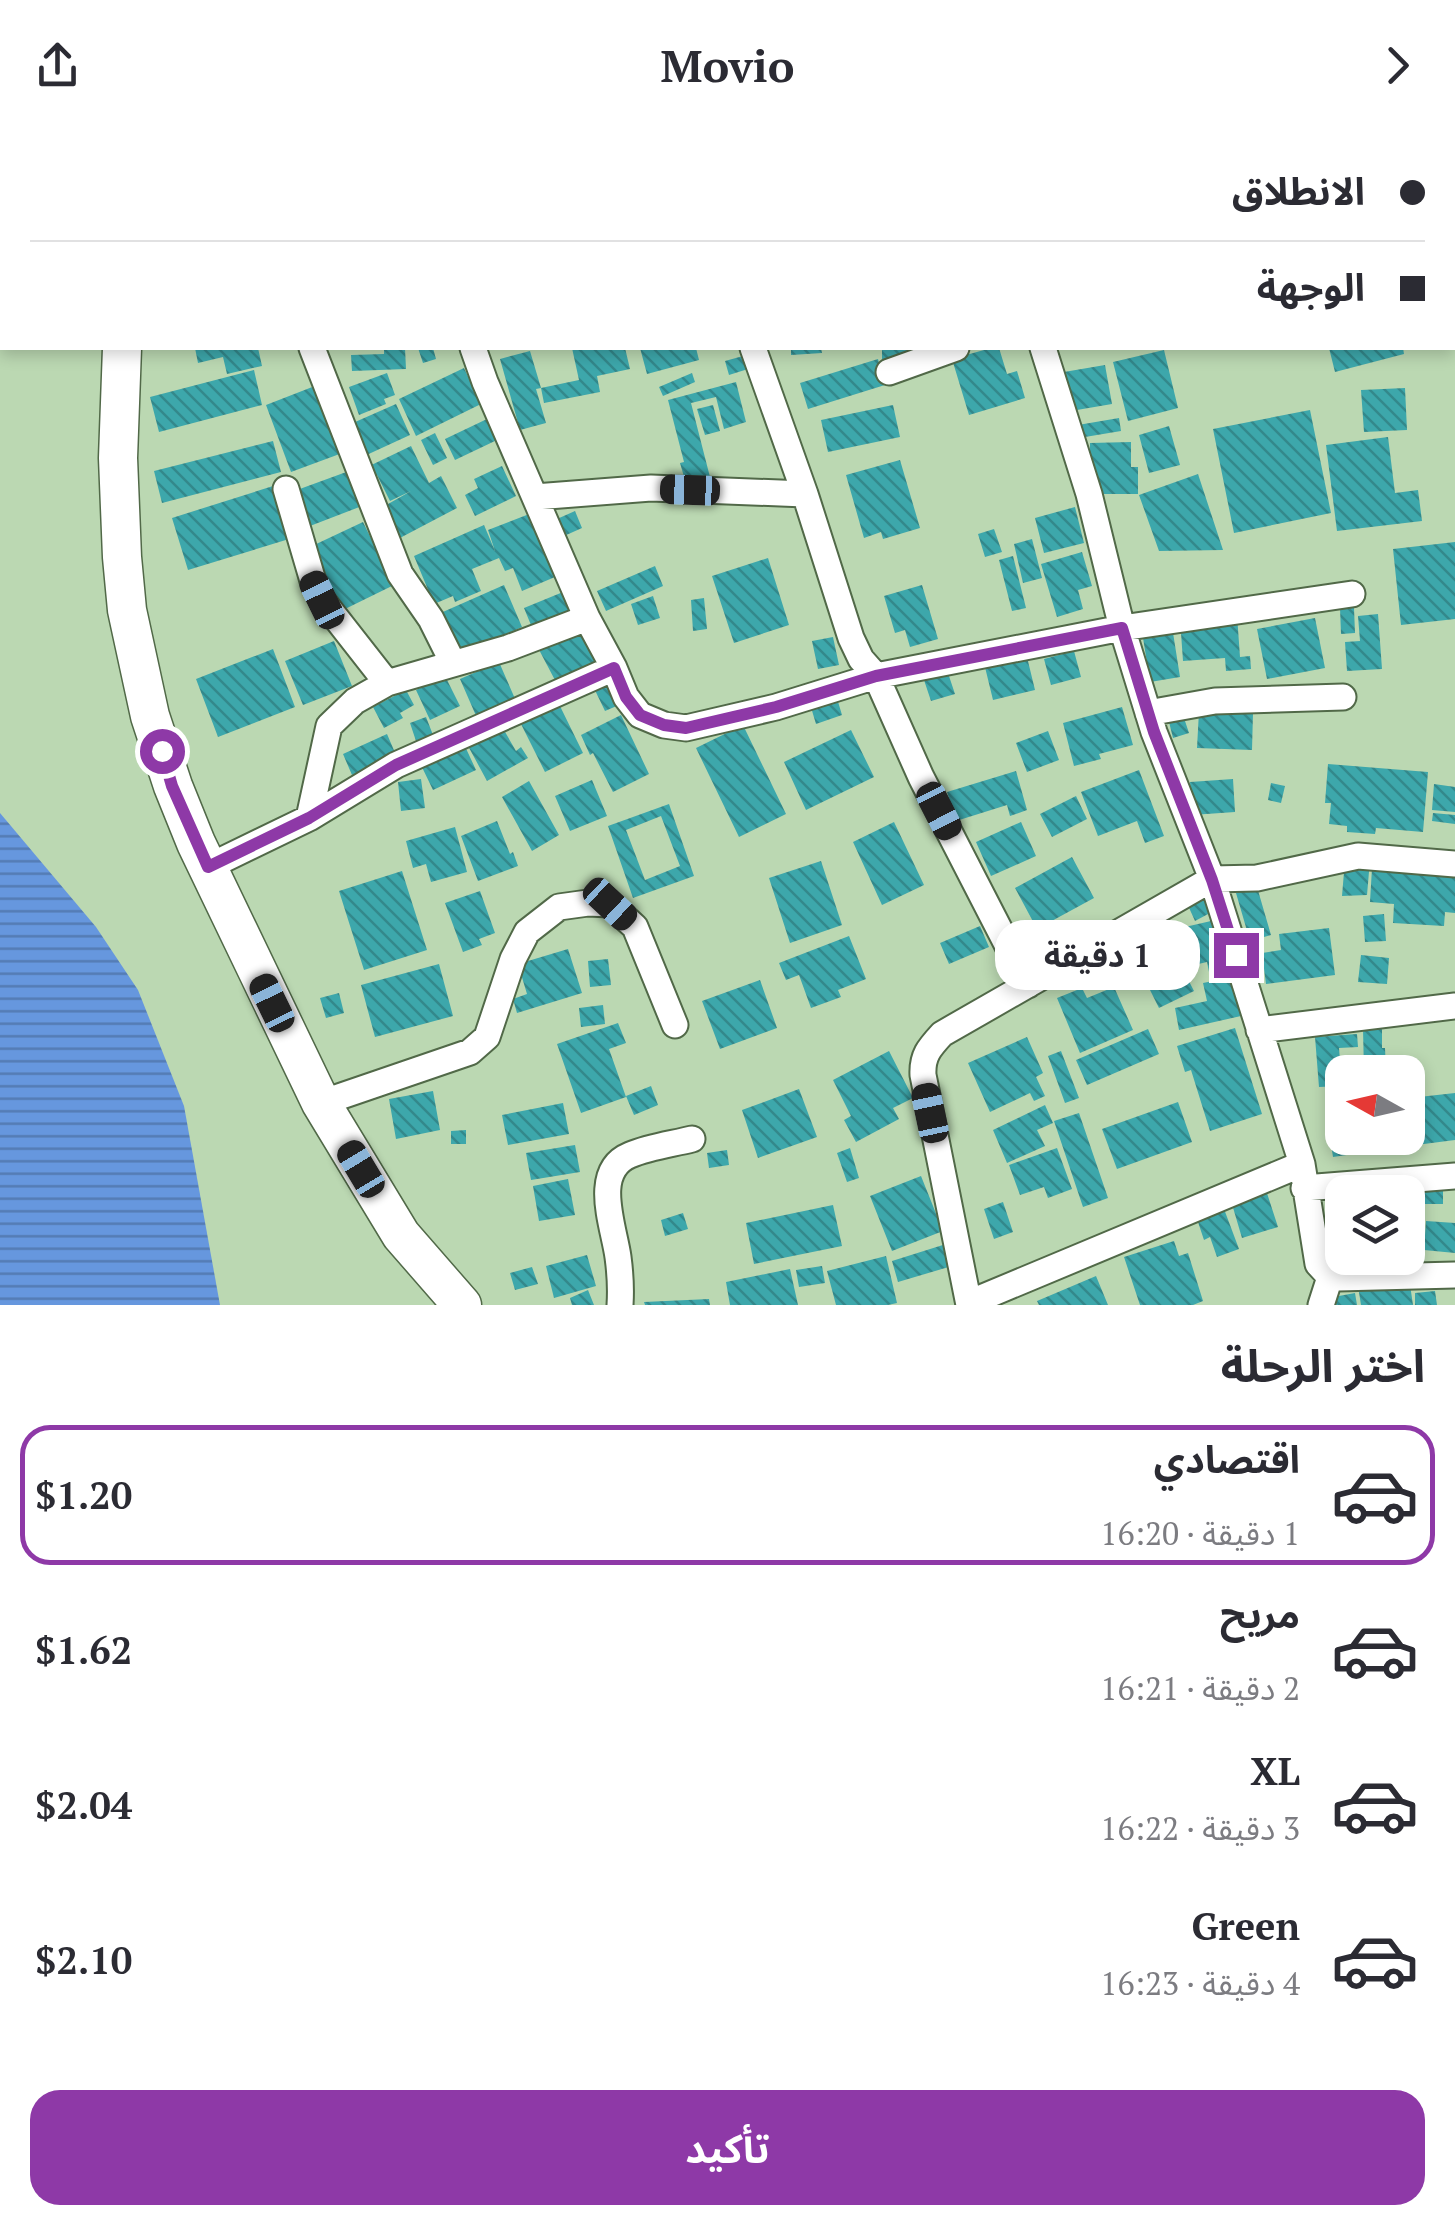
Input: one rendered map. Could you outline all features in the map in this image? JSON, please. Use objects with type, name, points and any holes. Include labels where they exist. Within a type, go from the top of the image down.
[{"type":"main road","points":[[122,350],[118,458],[127,610],[150,716],[172,786],[321,1103],[401,1235],[462,1305]]},
{"type":"street","points":[[313,350],[400,574],[454,664]]},
{"type":"street","points":[[474,350],[587,618],[626,697],[640,715],[664,725],[686,728],[776,707],[876,676],[1122,628],[1352,594]]},
{"type":"street","points":[[754,350],[851,638],[861,660],[876,676],[921,776],[1028,985]]},
{"type":"street","points":[[889,372],[950,350]]},
{"type":"street","points":[[1044,350],[1090,494],[1122,628],[1148,713],[1212,880],[1260,1030],[1303,1176],[1318,1264],[1330,1276],[1345,1278],[1455,1274]]},
{"type":"street","points":[[535,497],[651,488],[804,494]]},
{"type":"street","points":[[286,489],[322,600],[387,682]]},
{"type":"street","points":[[309,818],[329,726],[355,701],[387,682],[508,648],[587,618]]},
{"type":"street","points":[[208,867],[309,818],[396,765],[614,668]]},
{"type":"street","points":[[1148,713],[1214,701],[1342,697]]},
{"type":"street","points":[[1455,864],[1358,856],[1258,878],[1212,880],[942,1034],[922,1060],[922,1076],[969,1304],[1303,1176],[1455,1176]]},
{"type":"street","points":[[321,1103],[470,1052],[487,1037],[513,959],[527,932],[559,907],[610,904],[635,927],[675,1025]]},
{"type":"street","points":[[1260,1030],[1455,1006]]},
{"type":"street","points":[[620,1305],[619,1259],[608,1180],[618,1163],[630,1155],[692,1139]]},
{"type":"street","points":[[1321,1305],[1330,1276]]},
{"type":"water","points":[[0,813],[96,927],[138,990],[184,1106],[220,1305],[0,1305]]},
{"type":"building","points":[[195,350],[258,350],[262,366],[227,374],[223,357],[198,363]]},
{"type":"building","points":[[384,350],[405,350],[406,369],[352,371],[351,355],[384,354]]},
{"type":"building","points":[[419,350],[434,350],[436,359],[423,363]]},
{"type":"building","points":[[572,350],[625,350],[630,369],[597,376],[600,392],[544,403],[541,388],[579,380]]},
{"type":"building","points":[[641,350],[696,350],[699,360],[647,374]]},
{"type":"building","points":[[791,350],[822,353],[791,355]]},
{"type":"building","points":[[882,350],[913,350],[913,359],[882,359]]},
{"type":"building","points":[[1000,350],[1007,374],[1017,371],[1025,398],[969,415],[952,359]]},
{"type":"building","points":[[1164,350],[1178,408],[1128,421],[1113,362]]},
{"type":"building","points":[[1330,350],[1403,350],[1404,354],[1335,372]]},
{"type":"building","points":[[530,351],[546,423],[520,430],[500,359]]},
{"type":"building","points":[[743,356],[748,369],[729,375],[725,361]]},
{"type":"building","points":[[878,359],[885,385],[808,409],[800,383]]},
{"type":"building","points":[[1105,365],[1112,404],[1071,411],[1064,372]]},
{"type":"building","points":[[464,368],[481,404],[416,436],[399,399]]},
{"type":"building","points":[[254,370],[262,405],[159,432],[150,397]]},
{"type":"building","points":[[387,373],[395,395],[384,399],[386,404],[359,415],[349,387]]},
{"type":"building","points":[[692,373],[695,382],[663,396],[659,387]]},
{"type":"building","points":[[736,382],[746,422],[724,429],[716,397],[691,403],[711,481],[687,487],[668,400]]},
{"type":"building","points":[[320,384],[345,452],[291,472],[266,405]]},
{"type":"building","points":[[1405,388],[1407,430],[1364,432],[1361,390]]},
{"type":"building","points":[[396,404],[410,435],[360,458],[346,426]]},
{"type":"building","points":[[713,405],[720,431],[705,435],[697,409]]},
{"type":"building","points":[[893,405],[900,437],[828,452],[821,420]]},
{"type":"building","points":[[1310,410],[1331,513],[1234,533],[1213,429]]},
{"type":"building","points":[[1119,418],[1121,431],[1079,438],[1078,425]]},
{"type":"building","points":[[487,419],[497,440],[455,460],[445,439]]},
{"type":"building","points":[[1169,426],[1180,465],[1149,473],[1139,435]]},
{"type":"building","points":[[435,433],[447,458],[433,465],[421,440]]},
{"type":"building","points":[[1388,437],[1395,493],[1418,490],[1422,521],[1337,531],[1326,445]]},
{"type":"building","points":[[273,441],[281,472],[162,503],[154,471]]},
{"type":"building","points":[[1131,442],[1131,467],[1138,467],[1138,494],[1090,494],[1090,443]]},
{"type":"building","points":[[411,446],[429,483],[441,476],[457,508],[398,539],[381,508],[411,491],[390,501],[377,475],[366,480],[361,470]]},
{"type":"building","points":[[900,460],[920,528],[883,539],[881,532],[864,538],[846,475]]},
{"type":"building","points":[[502,466],[516,496],[475,516],[465,495],[478,488],[474,479]]},
{"type":"building","points":[[349,471],[362,506],[310,526],[297,490]]},
{"type":"building","points":[[1198,474],[1223,550],[1159,551],[1139,495]]},
{"type":"building","points":[[273,486],[289,539],[188,570],[172,518]]},
{"type":"building","points":[[1075,507],[1084,543],[1044,553],[1035,518]]},
{"type":"building","points":[[537,511],[562,574],[522,591],[513,568],[505,571],[499,558],[472,569],[481,591],[455,602],[453,596],[434,604],[414,556],[484,525],[495,551],[488,530]]},
{"type":"building","points":[[575,511],[582,528],[564,536],[557,519]]},
{"type":"building","points":[[363,522],[394,585],[343,610],[312,546]]},
{"type":"building","points":[[994,529],[1002,552],[985,557],[978,534]]},
{"type":"building","points":[[1032,539],[1042,578],[1023,583],[1014,544]]},
{"type":"building","points":[[1455,542],[1455,619],[1401,625],[1393,549]]},
{"type":"building","points":[[1082,552],[1092,586],[1078,590],[1083,609],[1057,617],[1041,564]]},
{"type":"building","points":[[1013,556],[1026,608],[1012,611],[999,560]]},
{"type":"building","points":[[768,558],[789,625],[734,643],[712,576]]},
{"type":"building","points":[[655,566],[663,586],[606,611],[597,591]]},
{"type":"building","points":[[504,585],[522,627],[454,657],[436,615]]},
{"type":"building","points":[[922,585],[938,639],[910,647],[905,630],[895,633],[884,596]]},
{"type":"building","points":[[563,592],[572,614],[533,630],[524,608]]},
{"type":"building","points":[[653,596],[660,618],[638,625],[631,604]]},
{"type":"building","points":[[704,598],[707,629],[693,631],[691,600]]},
{"type":"building","points":[[1340,608],[1354,608],[1355,633],[1341,634]]},
{"type":"building","points":[[1378,614],[1382,669],[1347,671],[1345,642],[1360,641],[1358,616]]},
{"type":"building","points":[[1237,615],[1240,657],[1250,656],[1251,669],[1226,671],[1225,658],[1183,661],[1180,619]]},
{"type":"building","points":[[1315,618],[1325,668],[1267,679],[1257,629]]},
{"type":"building","points":[[1171,620],[1180,677],[1150,682],[1141,625]]},
{"type":"building","points":[[583,629],[599,662],[557,684],[536,644]]},
{"type":"building","points":[[833,637],[839,665],[818,669],[812,641]]},
{"type":"building","points":[[334,641],[352,686],[303,705],[285,661]]},
{"type":"building","points":[[273,649],[295,707],[218,737],[196,679]]},
{"type":"building","points":[[1074,651],[1081,677],[1051,685],[1044,659]]},
{"type":"building","points":[[1026,653],[1035,690],[993,700],[984,663]]},
{"type":"building","points":[[499,662],[516,701],[477,718],[460,679]]},
{"type":"building","points":[[947,670],[955,694],[931,701],[923,677]]},
{"type":"building","points":[[445,676],[460,706],[430,720],[416,690]]},
{"type":"building","points":[[605,677],[619,705],[605,711],[592,684]]},
{"type":"building","points":[[406,690],[414,705],[400,713],[403,718],[384,728],[373,707]]},
{"type":"building","points":[[836,695],[842,715],[816,724],[810,704]]},
{"type":"building","points":[[557,700],[583,753],[545,772],[519,720]]},
{"type":"building","points":[[1122,707],[1133,745],[1074,766],[1063,723]]},
{"type":"building","points":[[1199,711],[1253,713],[1252,750],[1197,748]]},
{"type":"building","points":[[621,715],[649,774],[613,792],[581,735]]},
{"type":"building","points":[[426,717],[433,735],[416,741],[410,723]]},
{"type":"building","points":[[1184,718],[1189,733],[1173,738],[1169,722]]},
{"type":"building","points":[[501,725],[516,751],[521,747],[528,758],[487,781],[467,744]]},
{"type":"building","points":[[743,725],[786,814],[739,837],[696,748]]},
{"type":"building","points":[[851,730],[874,777],[806,810],[784,762]]},
{"type":"building","points":[[1048,731],[1059,760],[1027,772],[1016,743]]},
{"type":"building","points":[[387,734],[396,755],[352,775],[343,754]]},
{"type":"building","points":[[463,742],[476,770],[433,790],[420,763]]},
{"type":"building","points":[[1328,764],[1428,772],[1423,832],[1376,828],[1375,834],[1347,832],[1347,826],[1329,824],[1331,803],[1325,803]]},
{"type":"building","points":[[1139,770],[1164,836],[1145,843],[1137,821],[1098,836],[1081,792]]},
{"type":"building","points":[[1016,771],[1027,810],[1010,816],[1007,805],[956,821],[947,792]]},
{"type":"building","points":[[421,779],[425,808],[401,811],[398,782]]},
{"type":"building","points":[[1233,779],[1235,812],[1192,815],[1190,782]]},
{"type":"building","points":[[592,780],[607,816],[570,831],[555,796]]},
{"type":"building","points":[[529,781],[559,835],[532,851],[502,797]]},
{"type":"building","points":[[1271,783],[1285,786],[1281,803],[1268,800]]},
{"type":"building","points":[[1434,784],[1455,787],[1455,812],[1432,810]]},
{"type":"building","points":[[1076,796],[1087,819],[1052,837],[1040,814]]},
{"type":"building","points":[[669,804],[694,876],[633,898],[608,826]],"holes":[[[661,816],[680,866],[645,880],[626,830]]]},
{"type":"building","points":[[1433,813],[1455,815],[1455,824],[1432,821]]},
{"type":"building","points":[[497,821],[518,866],[478,881],[461,836]]},
{"type":"building","points":[[894,822],[924,885],[882,905],[853,842]]},
{"type":"building","points":[[1021,822],[1036,856],[991,876],[976,842]]},
{"type":"building","points":[[455,827],[467,872],[431,882],[426,864],[413,868],[406,841]]},
{"type":"building","points":[[1072,857],[1094,898],[1037,929],[1015,888]]},
{"type":"building","points":[[1345,860],[1370,860],[1367,895],[1342,896]]},
{"type":"building","points":[[821,861],[842,925],[790,943],[769,878]]},
{"type":"building","points":[[1372,868],[1455,874],[1455,913],[1445,912],[1444,926],[1393,923],[1394,904],[1370,902]]},
{"type":"building","points":[[402,871],[427,950],[364,970],[339,891]]},
{"type":"building","points":[[1257,887],[1271,935],[1250,941],[1236,893]]},
{"type":"building","points":[[480,891],[495,933],[479,939],[482,945],[463,952],[445,903]]},
{"type":"building","points":[[1201,894],[1210,913],[1195,921],[1186,901]]},
{"type":"building","points":[[1384,914],[1386,941],[1365,942],[1363,916]]},
{"type":"building","points":[[1165,917],[1184,957],[1178,960],[1194,991],[1159,1008],[1124,938]]},
{"type":"building","points":[[1211,921],[1223,974],[1210,977],[1207,962],[1194,965],[1185,927]]},
{"type":"building","points":[[980,926],[989,947],[949,964],[940,943]]},
{"type":"building","points":[[1329,928],[1335,975],[1266,984],[1262,953],[1281,950],[1279,934]]},
{"type":"building","points":[[849,936],[866,979],[838,990],[841,997],[811,1008],[799,975],[786,980],[779,963]]},
{"type":"building","points":[[1097,946],[1109,968],[1071,988],[1059,967]]},
{"type":"building","points":[[568,949],[582,993],[517,1013],[513,999],[527,994],[518,964]]},
{"type":"building","points":[[1361,955],[1389,958],[1387,984],[1358,982]]},
{"type":"building","points":[[608,959],[611,985],[590,987],[588,961]]},
{"type":"building","points":[[439,964],[453,1016],[375,1037],[361,985]]},
{"type":"building","points":[[1233,977],[1241,1016],[1179,1030],[1175,1008],[1207,1001],[1203,983]]},
{"type":"building","points":[[760,980],[777,1028],[720,1049],[702,1001]]},
{"type":"building","points":[[1114,987],[1133,1030],[1080,1053],[1057,998],[1082,988],[1087,998]]},
{"type":"building","points":[[339,993],[344,1013],[326,1018],[320,998]]},
{"type":"building","points":[[603,1005],[605,1024],[581,1027],[579,1008]]},
{"type":"building","points":[[618,1023],[626,1043],[609,1049],[626,1097],[581,1113],[557,1044]]},
{"type":"building","points":[[1235,1028],[1262,1114],[1210,1131],[1191,1070],[1185,1072],[1177,1046]]},
{"type":"building","points":[[1148,1029],[1159,1054],[1087,1085],[1076,1060]]},
{"type":"building","points":[[1363,1029],[1382,1029],[1385,1055],[1364,1055]]},
{"type":"building","points":[[1357,1034],[1358,1047],[1339,1048],[1340,1055],[1325,1055],[1325,1087],[1319,1087],[1315,1037]]},
{"type":"building","points":[[1027,1037],[1043,1073],[1036,1077],[1045,1096],[1034,1101],[1030,1093],[990,1112],[968,1063]]},
{"type":"building","points":[[889,1051],[913,1098],[893,1108],[899,1119],[856,1142],[844,1120],[851,1116],[833,1080]]},
{"type":"building","points":[[1061,1051],[1079,1098],[1065,1103],[1048,1056]]},
{"type":"building","points":[[651,1086],[658,1105],[634,1115],[626,1096]]},
{"type":"building","points":[[799,1089],[817,1137],[758,1158],[742,1110]]},
{"type":"building","points":[[433,1091],[440,1130],[396,1139],[389,1099]]},
{"type":"building","points":[[1455,1093],[1455,1140],[1425,1144],[1425,1096]]},
{"type":"building","points":[[1178,1102],[1192,1142],[1117,1169],[1102,1129]]},
{"type":"building","points":[[563,1103],[569,1134],[508,1145],[502,1115]]},
{"type":"building","points":[[1045,1105],[1053,1123],[1037,1130],[1045,1146],[1007,1163],[993,1130]]},
{"type":"building","points":[[1079,1113],[1108,1198],[1083,1207],[1054,1121]]},
{"type":"building","points":[[466,1130],[466,1144],[451,1144],[451,1131]]},
{"type":"building","points":[[575,1145],[580,1172],[531,1180],[526,1153]]},
{"type":"building","points":[[850,1148],[859,1178],[847,1182],[837,1153]]},
{"type":"building","points":[[1057,1148],[1072,1189],[1048,1198],[1044,1187],[1020,1195],[1009,1165]]},
{"type":"building","points":[[727,1150],[729,1165],[709,1168],[707,1153]]},
{"type":"building","points":[[921,1176],[943,1231],[892,1251],[870,1196]]},
{"type":"building","points":[[568,1179],[575,1215],[539,1221],[533,1186]]},
{"type":"building","points":[[1264,1184],[1278,1227],[1242,1238],[1229,1194]]},
{"type":"building","points":[[1443,1185],[1443,1204],[1425,1204],[1425,1186]]},
{"type":"building","points":[[1003,1202],[1013,1232],[994,1239],[984,1209]]},
{"type":"building","points":[[833,1205],[842,1246],[754,1264],[746,1223]]},
{"type":"building","points":[[1224,1209],[1239,1249],[1217,1257],[1210,1237],[1204,1240],[1197,1219]]},
{"type":"building","points":[[683,1213],[688,1229],[665,1236],[661,1220]]},
{"type":"building","points":[[1426,1221],[1455,1223],[1455,1253],[1425,1250]]},
{"type":"building","points":[[1322,1224],[1325,1224],[1325,1248],[1321,1248]]},
{"type":"building","points":[[1174,1241],[1179,1256],[1188,1253],[1203,1301],[1193,1305],[1140,1305],[1124,1257]]},
{"type":"building","points":[[946,1244],[952,1266],[898,1282],[892,1261]]},
{"type":"building","points":[[587,1255],[596,1286],[554,1298],[546,1266]]},
{"type":"building","points":[[886,1256],[897,1303],[836,1305],[827,1271]]},
{"type":"building","points":[[822,1266],[825,1283],[799,1287],[796,1270]]},
{"type":"building","points":[[532,1267],[538,1284],[515,1290],[510,1273]]},
{"type":"building","points":[[790,1269],[798,1305],[730,1305],[726,1282]]},
{"type":"building","points":[[1096,1276],[1108,1305],[1039,1305],[1037,1301]]},
{"type":"building","points":[[1409,1278],[1413,1305],[1361,1305],[1358,1286]]},
{"type":"building","points":[[588,1290],[594,1305],[572,1305],[570,1298]]},
{"type":"building","points":[[1435,1291],[1437,1305],[1415,1305],[1415,1293]]},
{"type":"building","points":[[1355,1293],[1357,1305],[1329,1305],[1328,1298]]},
{"type":"building","points":[[709,1299],[710,1305],[644,1302]]},
{"type":"route","points":[[162,751],[172,786],[208,867],[309,818],[396,765],[614,668],[626,697],[640,715],[664,725],[686,728],[776,707],[876,676],[1122,628],[1154,732],[1212,880],[1236,955]]}]
